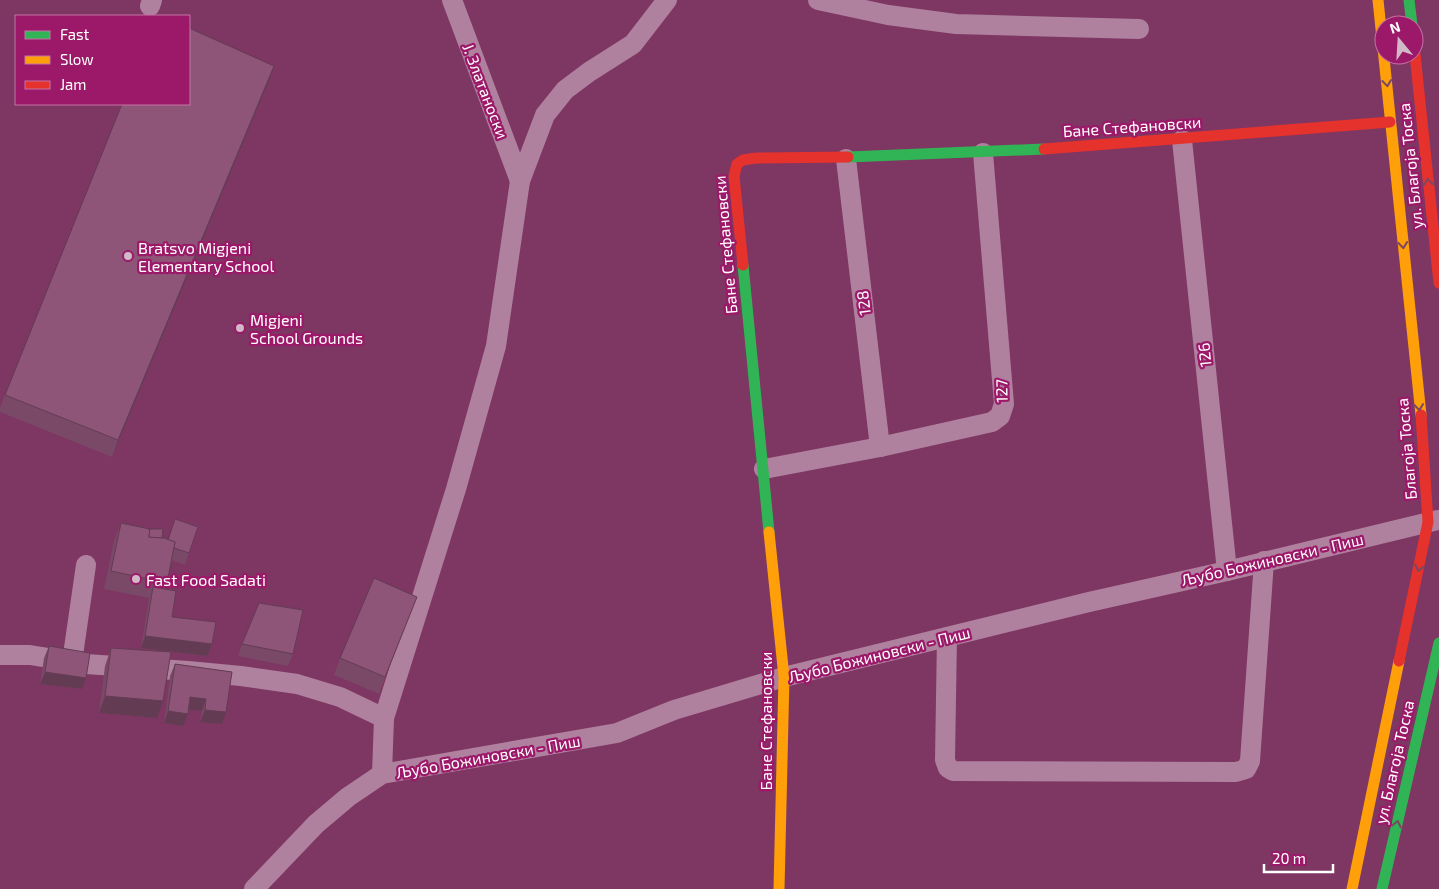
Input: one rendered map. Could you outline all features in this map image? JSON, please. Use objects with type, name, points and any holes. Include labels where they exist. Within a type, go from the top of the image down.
[{"type":"main road","name":"Благоја Тоска","points":[[1352,889],[1434,521],[1423,438],[1378,0]]},
{"type":"main road","points":[[1409,0],[1411,15]]},
{"type":"main road","name":"ул. Благоја Тоска","points":[[1416,65],[1439,283]]},
{"type":"main road","name":"Бане Стефановски","points":[[779,889],[784,677],[734,167],[739,161],[746,158],[846,158],[983,152],[1182,140],[1390,122]]},
{"type":"main road","name":"ул. Благоја Тоска","points":[[1382,889],[1439,643]]},
{"type":"street","name":"Ј. Златаноски","points":[[452,0],[520,182]]},
{"type":"street","points":[[382,774],[384,718],[456,489],[496,346],[520,182],[545,114],[565,90],[633,44],[667,0]]},
{"type":"street","points":[[818,0],[888,15],[956,24],[1139,29]]},
{"type":"street","name":"126","points":[[1182,140],[1227,571]]},
{"type":"street","name":"127","points":[[764,469],[880,447],[992,422],[1000,416],[1004,404],[983,152]]},
{"type":"street","name":"128","points":[[846,158],[880,447]]},
{"type":"street","name":"Љубо Божиновски - Пиш","points":[[254,889],[316,824],[348,797],[382,774],[617,733],[674,710],[784,677],[1089,602],[1434,521]]},
{"type":"street","points":[[947,637],[945,760],[948,768],[953,771],[1236,772],[1246,769],[1250,761],[1264,561]]},
{"type":"street","points":[[72,662],[86,565]]},
{"type":"street","points":[[0,655],[30,655],[72,662],[241,676],[298,684],[340,697],[384,718]]},
{"type":"building","name":"Bratsvo Migjeni Elementary School","points":[[190,28],[274,66],[118,440],[5,395],[122,105],[190,105]]},
{"type":"building","points":[[175,519],[198,527],[189,553],[174,548],[175,542],[168,540]]},
{"type":"building","points":[[121,523],[150,529],[149,537],[164,538],[175,542],[167,583],[111,571]]},
{"type":"building","points":[[150,529],[163,529],[162,538],[149,537]]},
{"type":"building","points":[[374,578],[417,597],[385,677],[340,658]]},
{"type":"building","points":[[153,587],[176,591],[172,617],[216,622],[212,644],[145,636]]},
{"type":"building","points":[[259,603],[303,610],[293,654],[242,644]]},
{"type":"building","points":[[49,646],[90,653],[86,678],[45,672]]},
{"type":"building","points":[[111,648],[171,652],[163,701],[105,696]]},
{"type":"building","points":[[175,664],[232,672],[226,712],[205,710],[206,699],[190,697],[188,714],[168,711]]},
{"type":"traffic: fast","points":[[1409,0],[1411,15]]},
{"type":"traffic: fast","points":[[848,157],[1044,149]]},
{"type":"traffic: fast","points":[[743,265],[769,532]]},
{"type":"traffic: fast","points":[[1382,889],[1439,643]]},
{"type":"traffic: slow","points":[[1378,0],[1421,415]]},
{"type":"traffic: slow","points":[[769,532],[784,677],[779,889]]},
{"type":"traffic: slow","points":[[1352,889],[1399,661]]},
{"type":"traffic: jam","points":[[1416,65],[1439,283]]},
{"type":"traffic: jam","points":[[1044,149],[1390,122]]},
{"type":"traffic: jam","points":[[743,265],[734,176],[737,164],[743,160],[756,158],[848,157]]},
{"type":"traffic: jam","points":[[1399,661],[1428,522],[1421,415]]},
{"type":"place","name":"Bratsvo Migjeni Elementary School","points":[[128,256]]},
{"type":"place","name":"Migjeni School Grounds","points":[[240,328]]},
{"type":"place","name":"Fast Food Sadati","points":[[136,579]]}]
